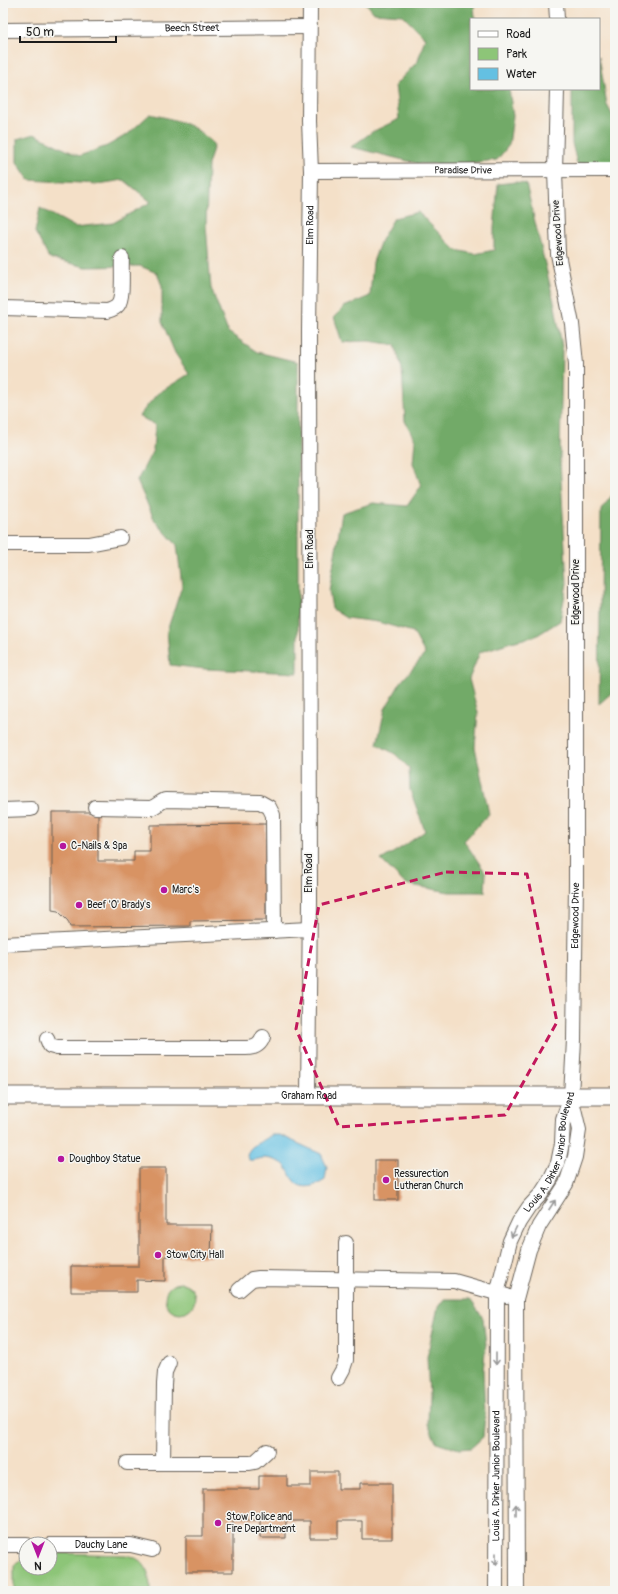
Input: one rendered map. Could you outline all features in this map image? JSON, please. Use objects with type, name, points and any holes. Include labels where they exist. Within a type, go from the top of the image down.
[{"type":"main road","name":"Graham Road","points":[[3,1096],[615,1096]]},
{"type":"street","name":"Elm Road","points":[[308,1096],[308,331],[311,171],[310,3]]},
{"type":"street","points":[[556,3],[556,18]]},
{"type":"street","name":"Beech Street","points":[[3,30],[309,27]]},
{"type":"street","name":"Edgewood Drive","points":[[557,90],[555,171],[558,254],[572,324],[576,364],[576,884],[574,1040],[571,1096]]},
{"type":"street","name":"Paradise Drive","points":[[311,171],[615,170]]},
{"type":"street","points":[[3,308],[107,311],[113,309],[118,306],[120,297],[122,258]]},
{"type":"street","points":[[3,544],[89,544],[120,538]]},
{"type":"street","points":[[95,807],[151,808],[165,800],[260,802],[265,804],[269,807],[273,815],[274,931]]},
{"type":"street","points":[[3,810],[31,809]]},
{"type":"street","points":[[3,944],[309,929]]},
{"type":"street","points":[[47,1039],[50,1046],[57,1048],[246,1048],[257,1046],[261,1043],[263,1037]]},
{"type":"street","name":"Louis A. Dirker Junior Boulevard","points":[[496,1591],[497,1294],[510,1241],[522,1217],[541,1194],[558,1163],[562,1143],[563,1119],[571,1096]]},
{"type":"street","name":"Louis A. Dirker Junior Boulevard","points":[[517,1591],[516,1298],[529,1250],[539,1226],[566,1184],[575,1157],[579,1130],[571,1096]]},
{"type":"street","points":[[338,1378],[346,1360],[346,1243]]},
{"type":"street","points":[[239,1290],[252,1280],[259,1278],[454,1281],[516,1298]]},
{"type":"street","points":[[163,1463],[164,1384],[165,1372],[169,1363]]},
{"type":"street","points":[[127,1463],[250,1463],[255,1462],[267,1451]]},
{"type":"street","points":[[3,1545],[18,1545]]},
{"type":"street","name":"Dauchy Lane","points":[[58,1545],[130,1545],[152,1550]]},
{"type":"highlighted area","points":[[446,872],[527,874],[557,1022],[505,1115],[339,1127],[296,1029],[319,905]]},
{"type":"green space","points":[[366,3],[474,3],[475,18],[470,18],[470,90],[509,90],[513,116],[509,145],[497,160],[459,164],[420,164],[351,147],[372,132],[399,119],[395,85],[418,61],[425,38],[402,15],[374,13]]},
{"type":"green space","points":[[600,62],[607,105],[615,120],[615,164],[577,164],[572,143],[572,90],[600,90]]},
{"type":"green space","points":[[150,114],[177,121],[192,127],[214,145],[208,165],[206,225],[211,288],[228,332],[257,352],[298,362],[298,673],[205,669],[170,665],[167,631],[182,586],[177,545],[155,521],[137,481],[153,450],[155,425],[139,416],[157,394],[189,374],[175,353],[162,322],[162,286],[157,273],[140,266],[86,267],[49,258],[35,232],[40,208],[75,227],[113,223],[151,202],[124,180],[98,184],[29,180],[17,162],[17,139],[34,134],[79,156],[107,146],[128,134]]},
{"type":"green space","points":[[516,182],[526,184],[555,306],[562,347],[560,461],[567,583],[560,621],[536,636],[480,652],[469,679],[478,713],[475,747],[489,814],[464,841],[486,873],[485,892],[449,892],[405,884],[381,860],[425,831],[410,790],[409,768],[395,754],[377,744],[385,709],[401,682],[425,654],[413,632],[378,622],[346,618],[332,609],[329,591],[342,513],[373,503],[407,506],[421,486],[413,463],[415,440],[405,421],[402,369],[395,345],[369,341],[342,342],[334,317],[344,307],[370,296],[373,262],[381,240],[394,218],[418,212],[456,250],[475,254],[494,250],[494,228],[498,184]]},
{"type":"green space","points":[[615,491],[615,690],[599,704],[601,510]]},
{"type":"green space","points":[[180,1283],[190,1288],[195,1298],[190,1308],[180,1313],[170,1308],[165,1298],[170,1288]]},
{"type":"green space","points":[[444,1299],[470,1299],[483,1318],[486,1344],[483,1371],[485,1415],[483,1437],[471,1448],[459,1449],[436,1442],[428,1424],[429,1395],[427,1357],[438,1307]]},
{"type":"green space","points":[[58,1553],[126,1555],[138,1560],[146,1567],[150,1591],[14,1591],[14,1566],[18,1562],[18,1576],[58,1576]]},
{"type":"water","points":[[271,1135],[280,1135],[321,1154],[327,1167],[325,1180],[313,1186],[301,1186],[294,1181],[287,1168],[280,1162],[266,1158],[249,1160],[247,1156],[250,1149]]},
{"type":"building","points":[[52,812],[98,812],[98,861],[134,861],[134,851],[150,851],[150,825],[266,824],[266,920],[190,921],[190,926],[70,927],[68,921],[58,911],[52,910]]},
{"type":"building","name":"Ressurection Lutheran Church","points":[[375,1160],[398,1160],[398,1200],[375,1200]]},
{"type":"building","points":[[139,1168],[166,1168],[166,1225],[212,1225],[211,1257],[165,1256],[165,1281],[137,1280],[137,1292],[71,1292],[71,1266],[139,1266]]},
{"type":"building","name":"Stow Police and Fire Department","points":[[311,1472],[338,1472],[338,1489],[360,1489],[360,1483],[392,1483],[392,1539],[362,1539],[362,1521],[338,1521],[338,1538],[310,1538],[310,1521],[286,1521],[286,1538],[260,1538],[260,1520],[233,1520],[233,1572],[186,1572],[186,1536],[203,1536],[203,1489],[259,1489],[259,1476],[287,1476],[287,1486],[311,1486]]},
{"type":"place","name":"C-Nails & Spa","points":[[63,846]]},
{"type":"place","name":"Marc's","points":[[164,890]]},
{"type":"place","name":"Beef 'O' Brady's","points":[[79,905]]},
{"type":"place","name":"Doughboy Statue","points":[[61,1159]]},
{"type":"place","name":"Ressurection Lutheran Church","points":[[386,1180]]},
{"type":"place","name":"Stow City Hall","points":[[158,1255]]},
{"type":"place","name":"Stow Police and Fire Department","points":[[218,1523]]}]
